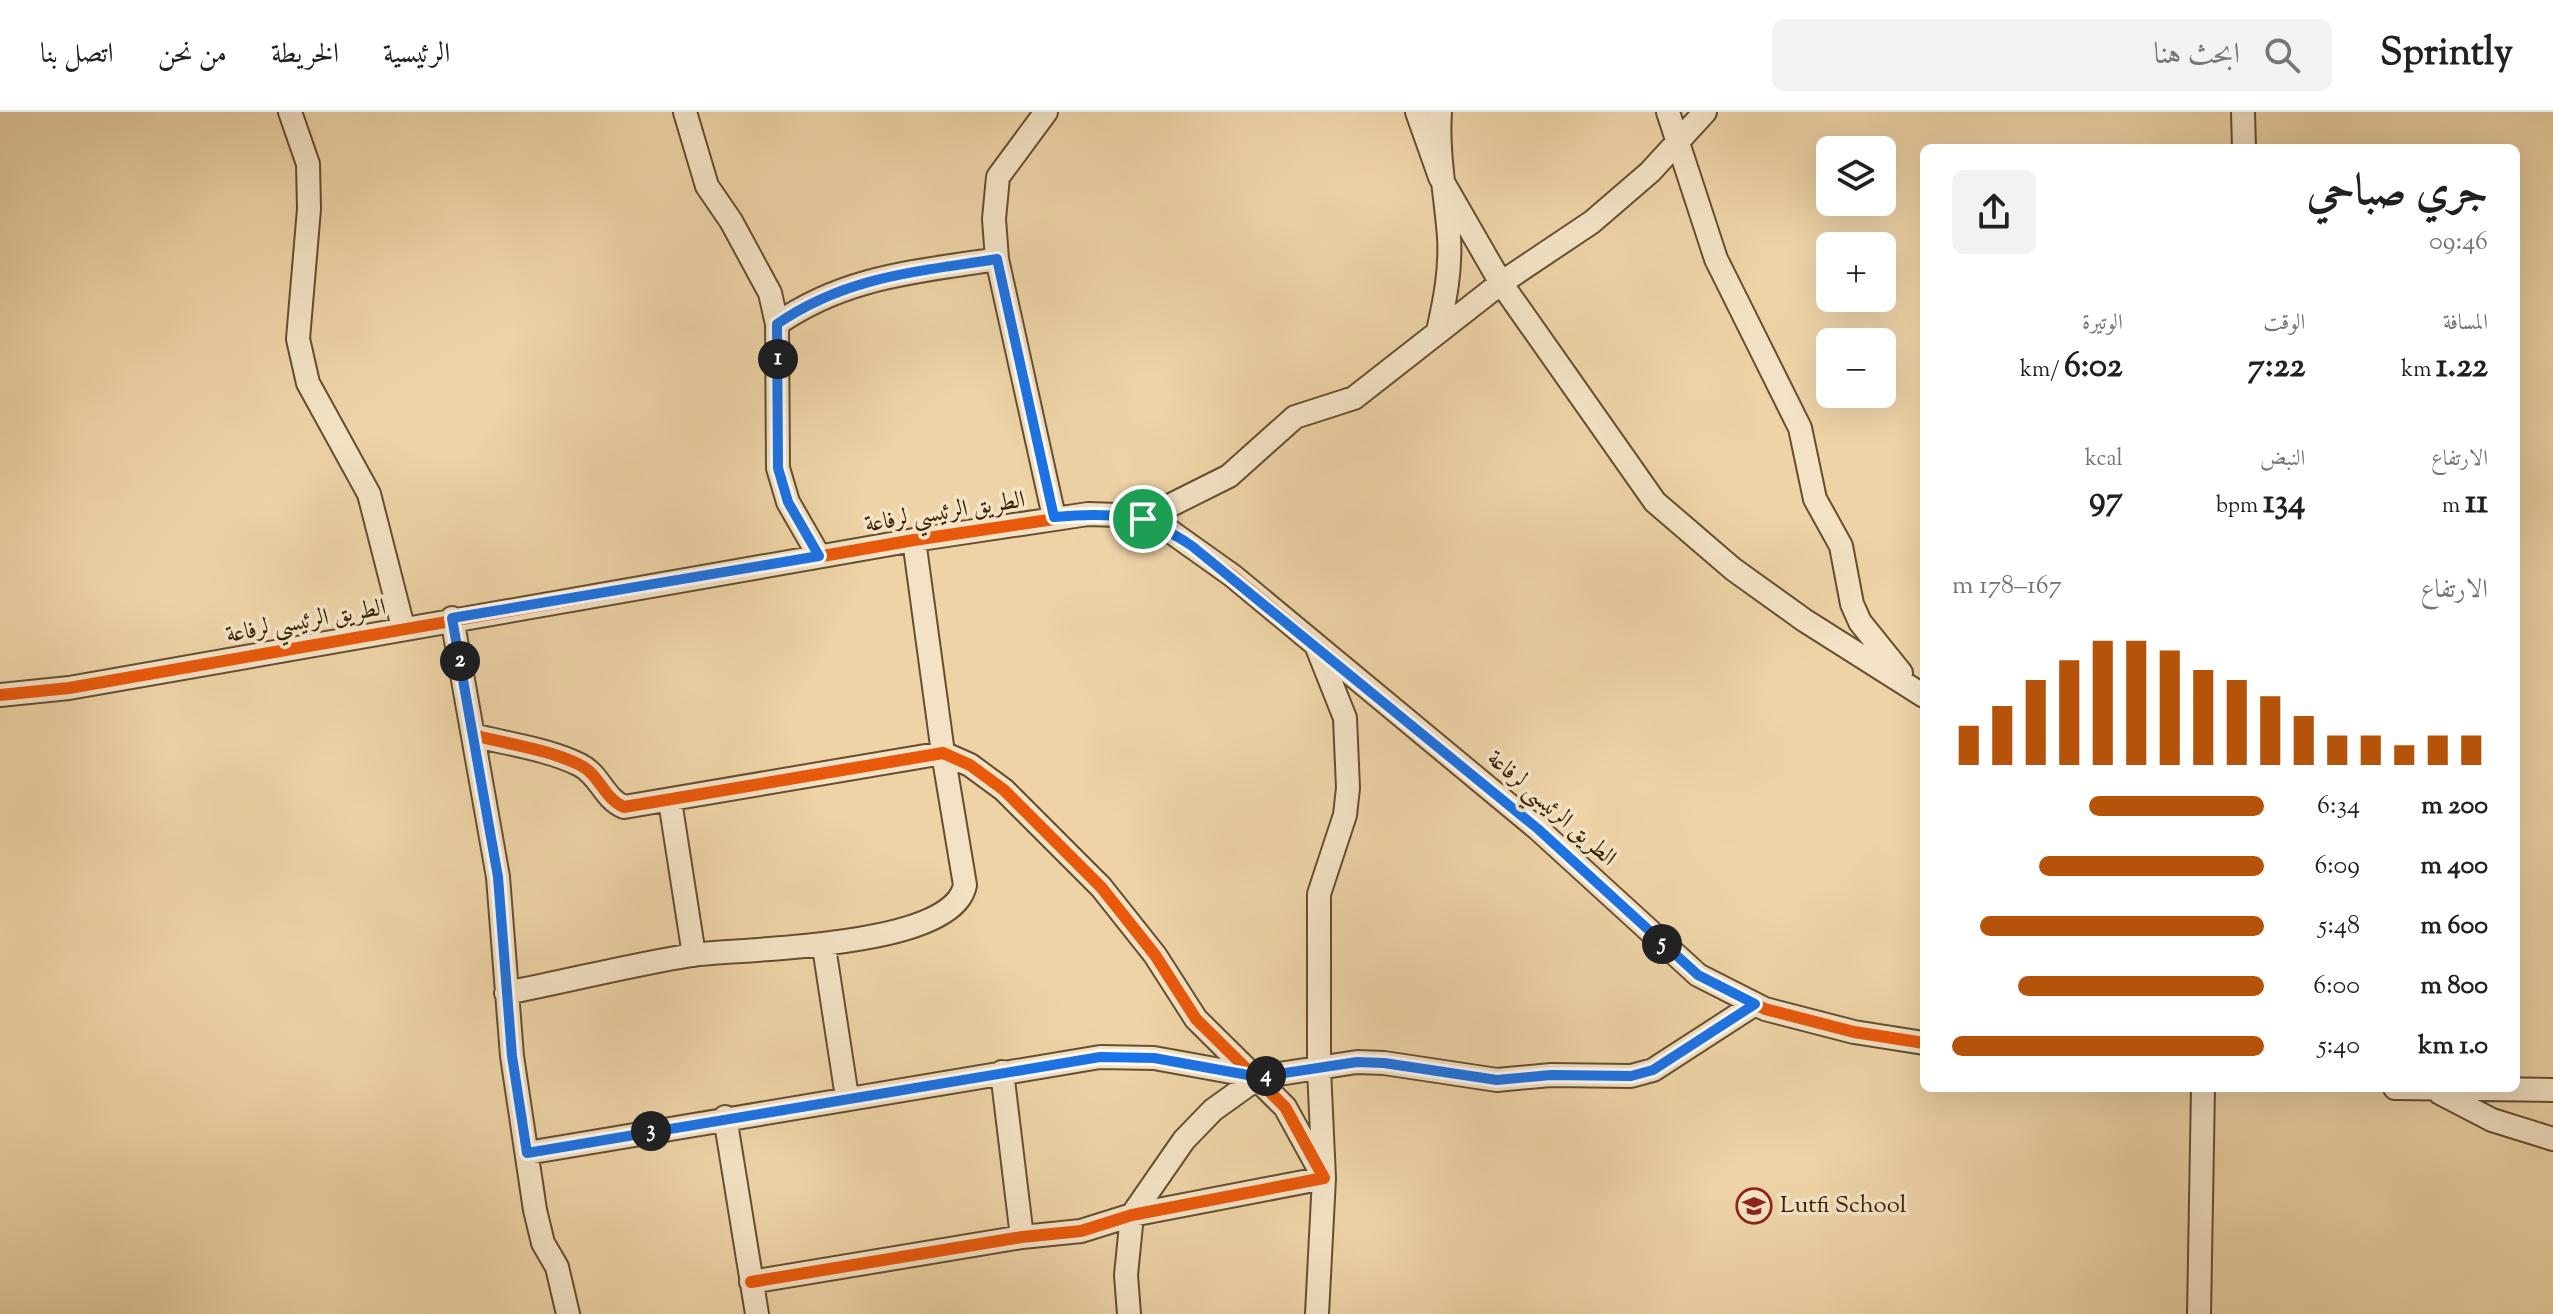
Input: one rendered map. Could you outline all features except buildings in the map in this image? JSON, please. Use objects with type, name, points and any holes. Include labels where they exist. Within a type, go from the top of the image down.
[{"type":"street","points":[[290,112],[308,164],[309,209],[298,339],[301,354],[308,383],[369,494],[403,627]]},
{"type":"street","points":[[685,112],[707,186],[731,221],[770,293],[777,324],[778,468],[788,502],[819,556]]},
{"type":"street","points":[[1046,112],[998,177],[994,219],[997,259],[1054,517]]},
{"type":"street","points":[[1417,112],[1440,177],[1501,283],[1655,502],[1733,569],[1804,620],[1919,692]]},
{"type":"street","points":[[1438,331],[1448,288],[1449,237],[1440,177],[1440,112]]},
{"type":"street","points":[[1668,112],[1716,259],[1800,428],[1815,499],[1841,546],[1852,604],[1868,633],[1919,692]]},
{"type":"street","points":[[1143,519],[1229,476],[1295,417],[1354,398],[1501,283],[1592,222],[1650,172],[1705,112]]},
{"type":"street","points":[[2243,112],[2244,144]]},
{"type":"street","points":[[777,324],[823,296],[887,274],[997,259]]},
{"type":"street","name":"الطريق الرئيسي لرفاعة","points":[[0,695],[69,688],[452,618],[1054,517],[1118,515],[1143,519],[1167,529],[1192,546],[1316,644],[1538,829],[1698,975],[1755,1004],[1854,1032],[1920,1042]]},
{"type":"street","points":[[506,993],[694,955],[824,947],[924,920],[946,910],[963,895],[965,885],[943,753],[914,540]]},
{"type":"street","points":[[452,618],[500,892],[506,993],[527,1153],[543,1243],[557,1267],[568,1314]]},
{"type":"street","points":[[1316,644],[1345,718],[1348,788],[1345,815],[1319,894],[1319,1069],[1324,1178],[1317,1314]]},
{"type":"street","points":[[473,735],[578,764],[595,776],[615,803],[624,807],[943,753],[970,765],[1004,790],[1101,887],[1155,955],[1196,1019],[1217,1042],[1259,1077],[1299,1127],[1324,1178]]},
{"type":"street","points":[[670,801],[694,955]]},
{"type":"street","points":[[824,947],[847,1097]]},
{"type":"street","points":[[527,1153],[725,1117],[1100,1057],[1154,1058],[1259,1077],[1357,1062],[1384,1063],[1497,1080],[1551,1075],[1631,1076],[1653,1070],[1755,1004]]},
{"type":"street","points":[[1002,1072],[1022,1237]]},
{"type":"street","points":[[1129,1314],[1126,1275],[1132,1215],[1184,1140],[1213,1110],[1259,1077]]},
{"type":"street","points":[[2520,1090],[2553,1090]]},
{"type":"street","points":[[2199,1314],[2203,1092]]},
{"type":"street","points":[[2437,1092],[2492,1120],[2553,1139]]},
{"type":"street","points":[[725,1117],[757,1314]]},
{"type":"street","points":[[751,1282],[1099,1227],[1132,1215],[1324,1178]]},
{"type":"cycle path","points":[[0,695],[69,688],[914,540],[1088,514],[1118,515],[1167,529],[1233,576],[1538,829],[1698,975],[1765,1009],[1854,1032],[1920,1042]]},
{"type":"cycle path","points":[[473,735],[568,759],[587,769],[624,807],[943,753],[970,765],[1004,790],[1101,887],[1155,955],[1196,1019],[1285,1107],[1324,1178],[1132,1215],[1081,1231],[1022,1237],[751,1282]]},
{"type":"place","name":"Lutfi School","points":[[1754,1206]]},
{"type":"route","points":[[997,259],[1027,408],[1054,517],[1088,514],[1143,519],[1167,529],[1192,546],[1316,644],[1538,829],[1698,975],[1755,1004],[1727,1026],[1653,1070],[1631,1076],[1551,1075],[1497,1080],[1384,1063],[1357,1062],[1259,1077],[1154,1058],[1100,1057],[725,1117],[527,1153],[512,1056],[504,921],[498,877],[452,618],[819,556],[788,502],[778,468],[777,324],[823,296],[887,274],[997,259]]}]
